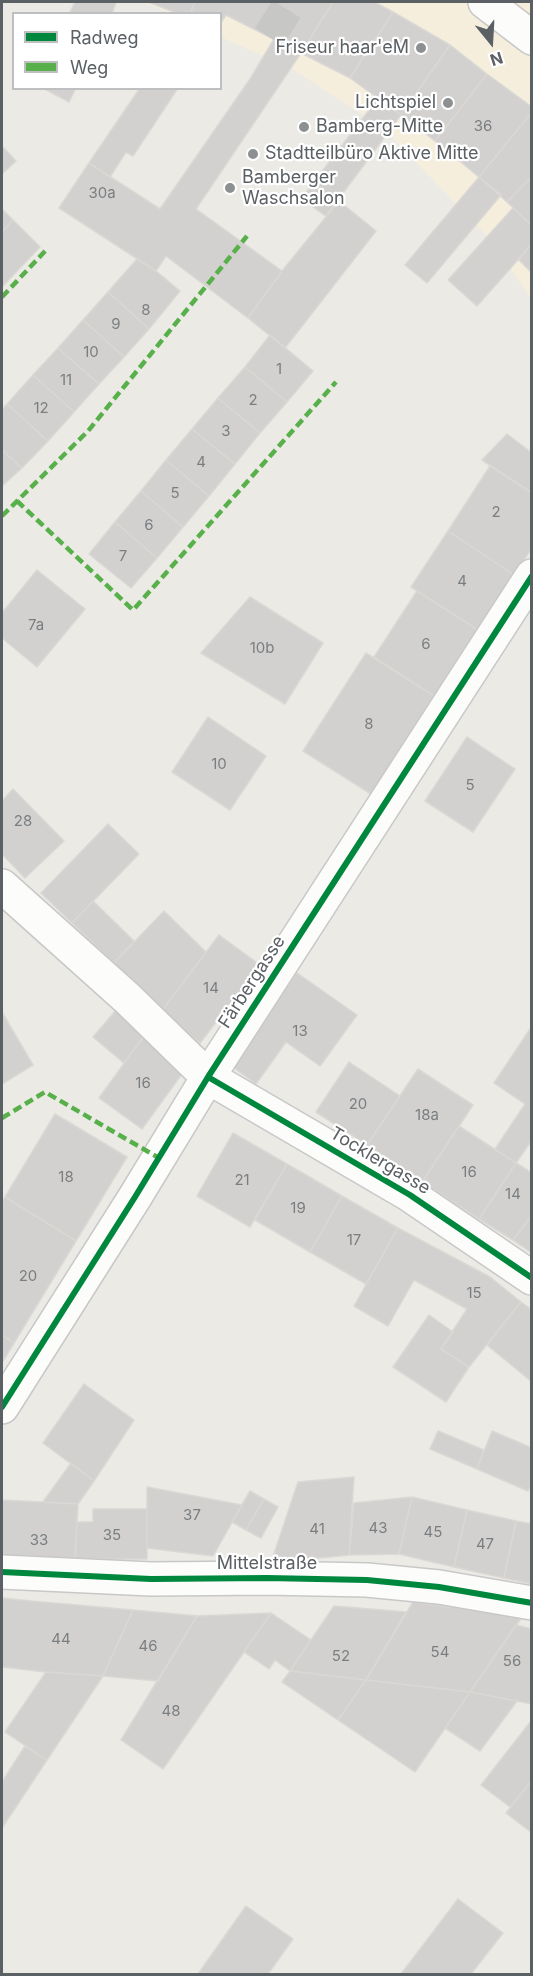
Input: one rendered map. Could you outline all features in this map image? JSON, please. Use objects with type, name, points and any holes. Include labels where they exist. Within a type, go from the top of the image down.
[{"type":"street","points":[[485,2],[531,38]]},
{"type":"street","name":"Färbergasse","points":[[2,1407],[208,1077],[531,576]]},
{"type":"street","name":"Tocklergasse","points":[[2,886],[127,998],[208,1077],[410,1195],[531,1278]]},
{"type":"street","name":"Mittelstraße","points":[[2,1572],[152,1579],[367,1580],[439,1587],[531,1603]]},
{"type":"shaded area","points":[[143,2],[531,2],[531,298],[489,238],[384,129],[294,70],[222,37],[222,12],[168,12]]},
{"type":"building","points":[[75,2],[116,2],[113,12],[70,12]]},
{"type":"building","points":[[148,2],[195,2],[191,12],[174,12]]},
{"type":"building","points":[[195,2],[333,2],[301,53],[226,15],[222,21],[222,12],[191,12]]},
{"type":"building","points":[[333,2],[374,2],[393,12],[350,78],[301,53]]},
{"type":"building","points":[[393,12],[450,45],[401,115],[350,78]]},
{"type":"building","points":[[274,39],[301,53],[196,209],[282,271],[248,318],[166,256],[156,271],[59,208],[89,163],[160,209],[250,79]]},
{"type":"building","points":[[450,45],[487,74],[435,141],[401,115]]},
{"type":"building","points":[[487,74],[532,107],[532,112],[479,177],[435,141]]},
{"type":"building","points":[[47,90],[75,90],[69,102]]},
{"type":"building","points":[[139,90],[177,90],[133,156],[126,152],[110,177],[89,163]]},
{"type":"building","points":[[379,97],[401,115],[326,216],[301,199]]},
{"type":"building","points":[[532,112],[532,176],[507,202],[479,177]]},
{"type":"building","points":[[2,146],[16,161],[2,174]]},
{"type":"building","points":[[532,176],[532,226],[507,202]]},
{"type":"building","points":[[479,177],[501,195],[427,283],[405,265]]},
{"type":"building","points":[[339,201],[376,231],[285,348],[248,318],[282,271]]},
{"type":"building","points":[[513,208],[532,226],[532,244],[477,306],[448,280]]},
{"type":"building","points":[[2,209],[13,220],[2,232]]},
{"type":"building","points":[[13,220],[40,247],[2,287],[2,232]]},
{"type":"building","points":[[532,244],[532,273],[518,259]]},
{"type":"building","points":[[137,259],[180,291],[149,329],[108,292]]},
{"type":"building","points":[[108,292],[149,329],[124,357],[83,320]]},
{"type":"building","points":[[83,320],[124,357],[99,384],[58,348]]},
{"type":"building","points":[[270,335],[313,371],[287,402],[245,367]]},
{"type":"building","points":[[58,348],[99,384],[74,412],[33,375]]},
{"type":"building","points":[[245,367],[287,402],[260,433],[218,398]]},
{"type":"building","points":[[33,375],[74,412],[48,441],[7,404]]},
{"type":"building","points":[[218,398],[260,433],[235,464],[192,429]]},
{"type":"building","points":[[7,404],[48,441],[22,468],[2,450],[2,410]]},
{"type":"building","points":[[192,429],[235,464],[209,496],[166,460]]},
{"type":"building","points":[[507,434],[532,453],[532,493],[482,460]]},
{"type":"building","points":[[2,450],[22,468],[2,486]]},
{"type":"building","points":[[166,460],[209,496],[183,527],[141,491]]},
{"type":"building","points":[[490,466],[532,493],[532,548],[514,575],[448,531]]},
{"type":"building","points":[[141,491],[183,527],[157,558],[115,522]]},
{"type":"building","points":[[115,522],[157,558],[131,588],[89,554]]},
{"type":"building","points":[[448,531],[514,575],[478,630],[411,587]]},
{"type":"building","points":[[37,570],[85,609],[37,667],[2,638],[2,613]]},
{"type":"building","points":[[417,591],[478,630],[434,696],[374,657]]},
{"type":"building","points":[[250,597],[323,643],[285,704],[201,653]]},
{"type":"building","points":[[366,653],[434,696],[371,794],[303,751]]},
{"type":"building","points":[[208,717],[266,756],[230,810],[172,772]]},
{"type":"building","points":[[467,737],[515,769],[473,832],[425,801]]},
{"type":"building","points":[[13,789],[64,841],[25,878],[2,854],[2,801]]},
{"type":"building","points":[[108,824],[139,854],[72,923],[41,893]]},
{"type":"building","points":[[93,901],[134,941],[114,963],[72,923]]},
{"type":"building","points":[[164,911],[206,952],[161,1012],[114,963]]},
{"type":"building","points":[[219,935],[260,965],[200,1043],[161,1012]]},
{"type":"building","points":[[297,973],[357,1015],[320,1066],[286,1042],[256,1084],[230,1065]]},
{"type":"building","points":[[117,1009],[146,1033],[124,1063],[93,1037]]},
{"type":"building","points":[[2,1012],[33,1065],[2,1084]]},
{"type":"building","points":[[532,1026],[532,1140],[516,1163],[495,1149],[525,1104],[494,1083]]},
{"type":"building","points":[[146,1033],[187,1067],[142,1129],[99,1098]]},
{"type":"building","points":[[349,1062],[400,1096],[367,1145],[316,1112]]},
{"type":"building","points":[[418,1069],[473,1105],[422,1182],[367,1145]]},
{"type":"building","points":[[55,1114],[127,1157],[76,1241],[5,1197]]},
{"type":"building","points":[[459,1126],[516,1163],[479,1219],[422,1182]]},
{"type":"building","points":[[233,1133],[287,1164],[250,1227],[197,1196]]},
{"type":"building","points":[[516,1163],[532,1173],[532,1215],[513,1240],[479,1219]]},
{"type":"building","points":[[287,1164],[342,1196],[310,1252],[255,1220]]},
{"type":"building","points":[[342,1196],[398,1228],[366,1284],[310,1252]]},
{"type":"building","points":[[5,1197],[76,1241],[14,1343],[2,1335],[2,1202]]},
{"type":"building","points":[[532,1215],[532,1253],[513,1240]]},
{"type":"building","points":[[398,1228],[490,1277],[521,1302],[469,1367],[441,1349],[467,1309],[414,1280],[388,1326],[354,1306]]},
{"type":"building","points":[[521,1302],[532,1310],[532,1382],[487,1345]]},
{"type":"building","points":[[429,1315],[453,1332],[441,1349],[469,1367],[446,1402],[393,1367]]},
{"type":"building","points":[[2,1335],[14,1343],[2,1363]]},
{"type":"building","points":[[84,1384],[134,1420],[94,1481],[43,1443]]},
{"type":"building","points":[[438,1431],[484,1450],[477,1469],[430,1449]]},
{"type":"building","points":[[492,1431],[532,1448],[532,1483],[528,1491],[477,1469]]},
{"type":"building","points":[[71,1463],[94,1481],[78,1504],[43,1502]]},
{"type":"building","points":[[354,1477],[349,1555],[271,1563],[298,1482]]},
{"type":"building","points":[[147,1487],[242,1505],[213,1556],[147,1548]]},
{"type":"building","points":[[250,1491],[264,1499],[246,1530],[232,1522]]},
{"type":"building","points":[[412,1497],[467,1510],[454,1567],[399,1554]]},
{"type":"building","points":[[412,1497],[399,1554],[349,1555],[354,1503]]},
{"type":"building","points":[[264,1499],[278,1507],[261,1538],[246,1530]]},
{"type":"building","points":[[2,1500],[78,1504],[75,1562],[2,1558]]},
{"type":"building","points":[[93,1509],[147,1509],[147,1559],[75,1559],[77,1522],[93,1522]]},
{"type":"building","points":[[467,1510],[516,1521],[504,1578],[454,1567]]},
{"type":"building","points":[[516,1521],[532,1524],[532,1584],[504,1578]]},
{"type":"building","points":[[2,1598],[133,1610],[103,1676],[46,1672],[2,1667]]},
{"type":"building","points":[[413,1602],[522,1617],[470,1692],[366,1680]]},
{"type":"building","points":[[334,1606],[406,1612],[366,1680],[290,1671]]},
{"type":"building","points":[[133,1610],[197,1616],[158,1681],[103,1676]]},
{"type":"building","points":[[271,1613],[163,1769],[121,1740],[197,1616]]},
{"type":"building","points":[[271,1613],[311,1640],[290,1671],[275,1660],[269,1669],[244,1652]]},
{"type":"building","points":[[516,1625],[532,1629],[532,1704],[470,1692]]},
{"type":"building","points":[[290,1671],[366,1680],[338,1720],[282,1682]]},
{"type":"building","points":[[46,1672],[103,1676],[47,1760],[5,1732]]},
{"type":"building","points":[[366,1680],[470,1692],[415,1772],[338,1720]]},
{"type":"building","points":[[470,1692],[517,1701],[480,1751],[445,1728]]},
{"type":"building","points":[[531,1721],[532,1780],[510,1807],[481,1785]]},
{"type":"building","points":[[25,1746],[47,1760],[2,1828],[2,1782]]},
{"type":"building","points":[[532,1780],[532,1833],[506,1813]]},
{"type":"building","points":[[458,1899],[503,1933],[471,1974],[401,1974]]},
{"type":"building","points":[[246,1906],[293,1939],[268,1974],[198,1974]]},
{"type":"tunnel","points":[[269,37],[291,2]]},
{"type":"marked path","points":[[2,516],[88,431],[247,236]]},
{"type":"marked path","points":[[2,297],[48,248]]},
{"type":"marked path","points":[[17,501],[133,610],[336,382]]},
{"type":"marked path","points":[[2,1118],[45,1092],[159,1158]]},
{"type":"cycle path","points":[[2,1407],[208,1077],[532,576]]},
{"type":"cycle path","points":[[208,1077],[410,1195],[532,1278]]},
{"type":"cycle path","points":[[2,1572],[151,1579],[367,1580],[439,1587],[532,1603]]},
{"type":"place","name":"Friseur haar'eM","points":[[421,48]]},
{"type":"place","name":"Lichtspiel","points":[[448,103]]},
{"type":"place","name":"Bamberg-Mitte","points":[[304,127]]},
{"type":"place","name":"Stadtteilbüro Aktive Mitte","points":[[253,154]]},
{"type":"place","name":"Bamberger Waschsalon","points":[[230,188]]}]
